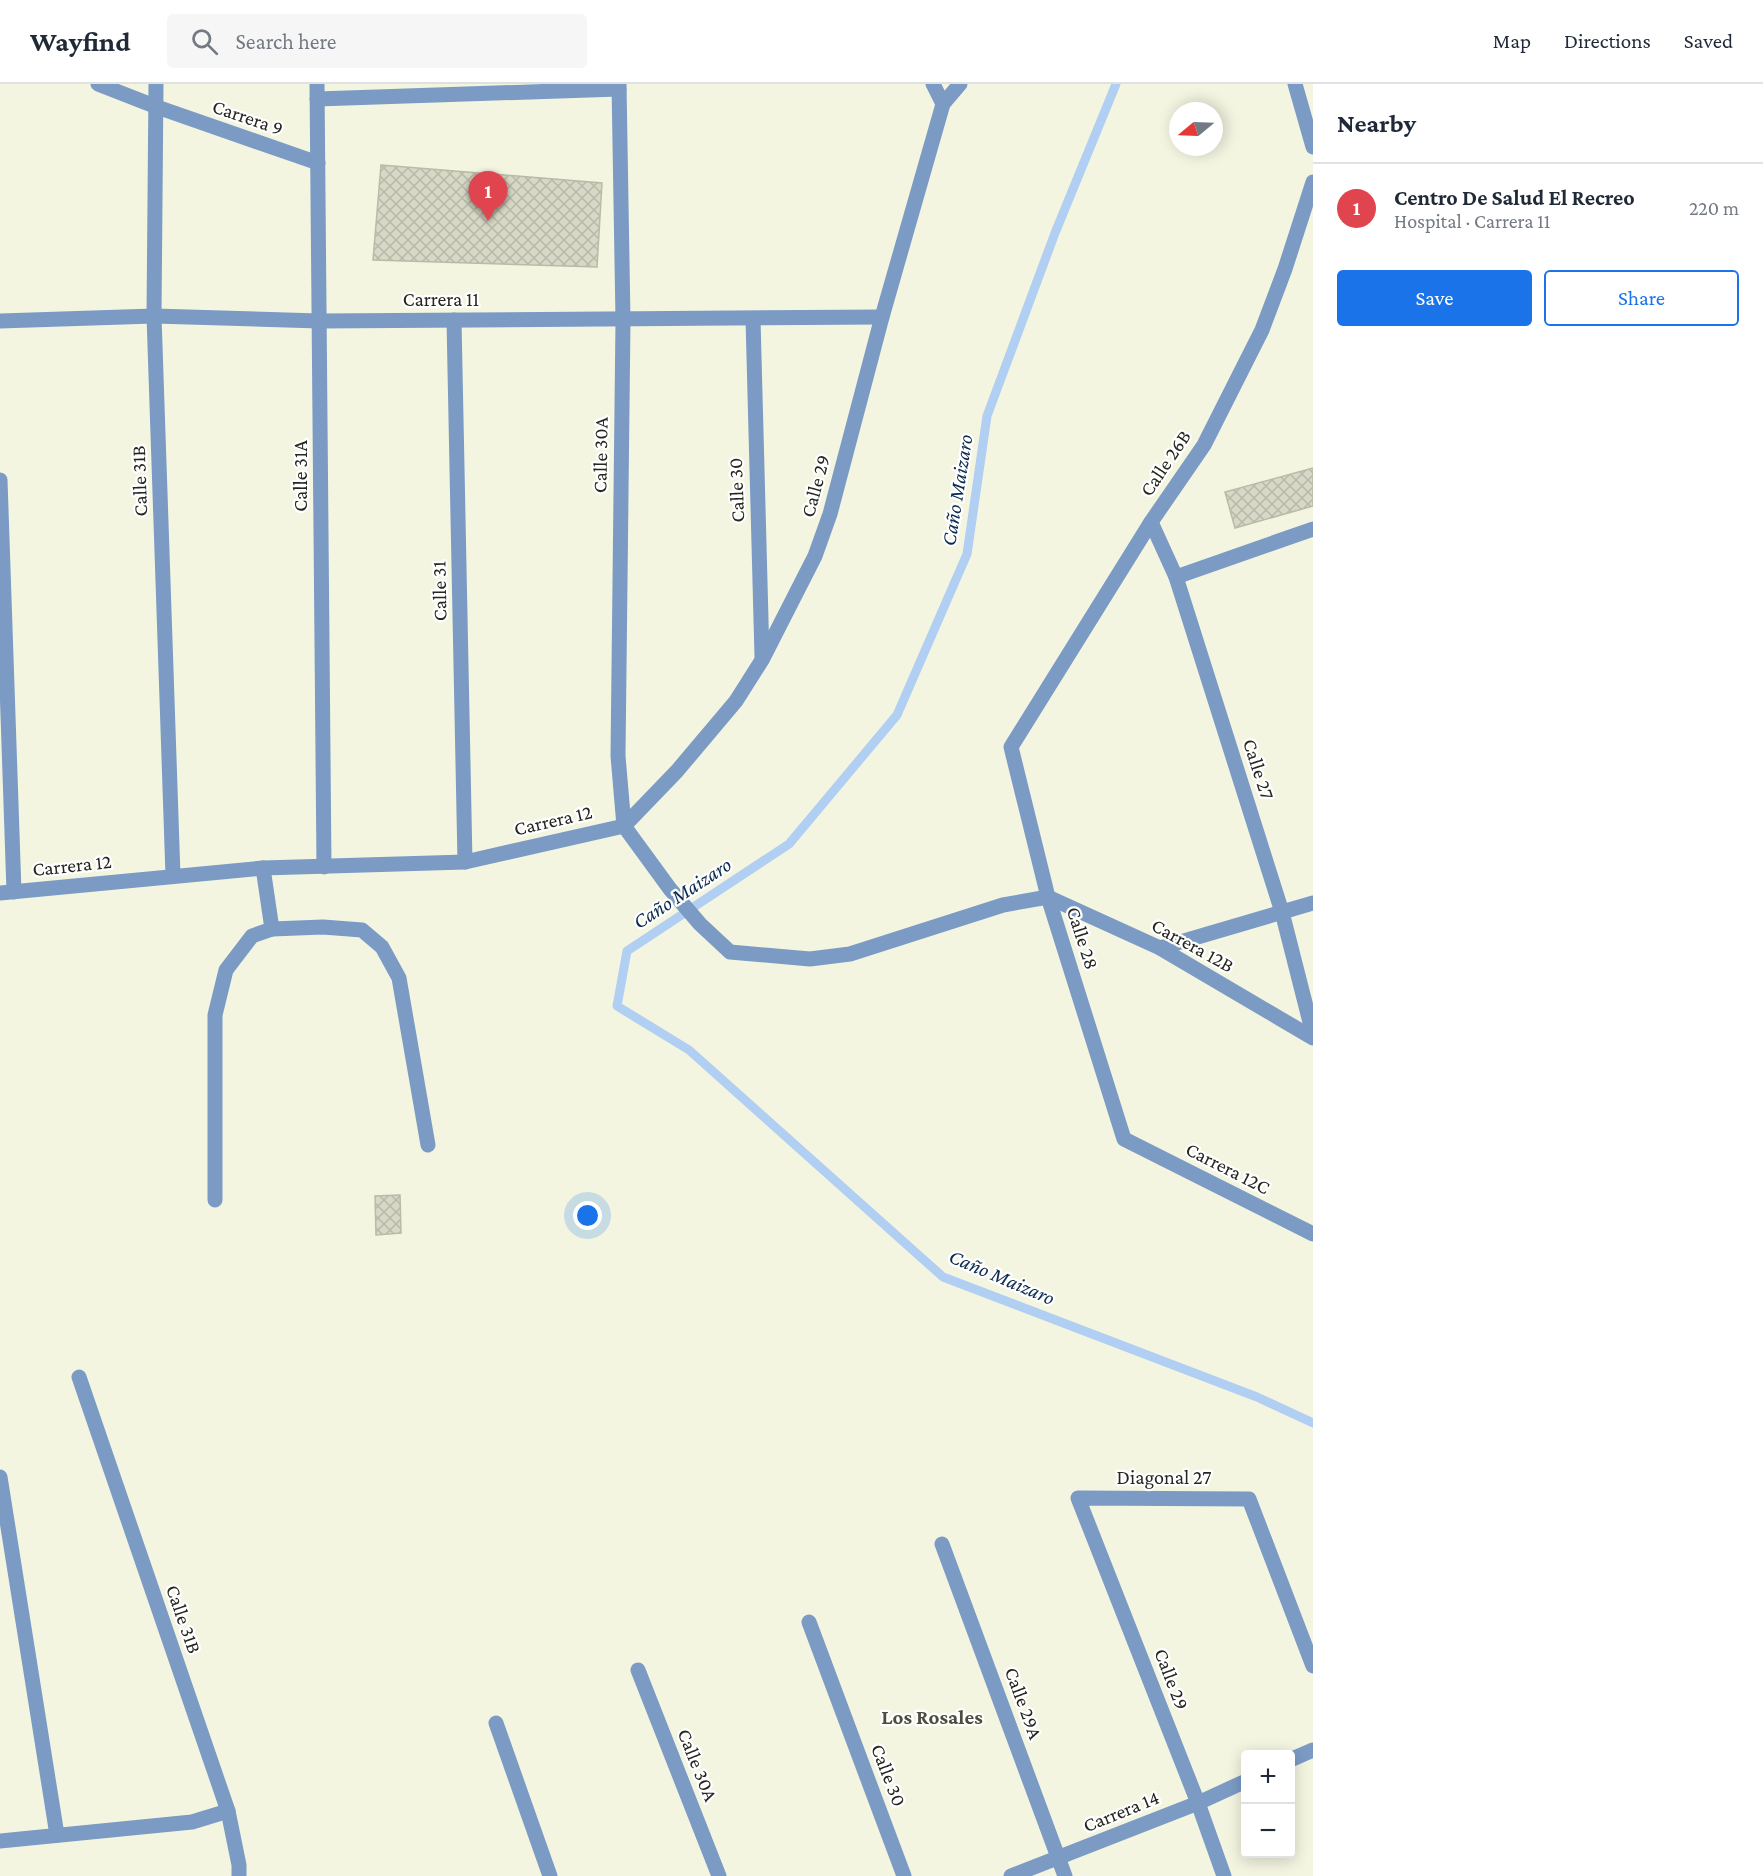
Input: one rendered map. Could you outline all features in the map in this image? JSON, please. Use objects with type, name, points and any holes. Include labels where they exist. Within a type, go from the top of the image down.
[{"type":"street","name":"Carrera 9","points":[[98,84],[318,163]]},
{"type":"street","name":"Calle 31B","points":[[156,84],[154,316],[173,876]]},
{"type":"street","points":[[933,84],[943,105],[960,84]]},
{"type":"street","points":[[1295,84],[1313,147]]},
{"type":"street","points":[[317,91],[619,86]]},
{"type":"street","name":"Calle 30A","points":[[619,86],[623,320],[618,756],[624,826]]},
{"type":"street","name":"Calle 31A","points":[[317,91],[324,867]]},
{"type":"street","name":"Calle 29","points":[[624,826],[708,736],[736,701],[762,660],[815,556],[830,514],[882,317],[943,105]]},
{"type":"street","name":"Calle 26B","points":[[1011,747],[1151,522],[1204,446],[1234,389],[1265,320],[1285,269],[1313,182]]},
{"type":"street","name":"Carrera 11","points":[[0,321],[154,316],[319,321],[882,317]]},
{"type":"street","name":"Calle 30","points":[[753,319],[762,660]]},
{"type":"street","name":"Calle 31","points":[[454,320],[465,862]]},
{"type":"street","points":[[0,480],[7,893]]},
{"type":"street","name":"Calle 27","points":[[1151,522],[1176,577],[1282,912],[1313,1034]]},
{"type":"street","points":[[1176,577],[1313,529]]},
{"type":"street","name":"Calle 28","points":[[1011,747],[1048,897],[1124,1139]]},
{"type":"street","points":[[624,826],[645,858],[700,924],[730,952],[810,959],[830,958],[850,954],[1004,905],[1048,897]]},
{"type":"street","name":"Carrera 12","points":[[7,893],[263,868],[465,862],[624,826]]},
{"type":"street","points":[[263,868],[272,929]]},
{"type":"street","name":"Carrera 12B","points":[[1048,897],[1160,948],[1313,1038]]},
{"type":"street","points":[[1160,948],[1313,903]]},
{"type":"street","points":[[215,1200],[215,1015],[226,970],[252,936],[272,929],[323,927],[362,930],[382,947],[399,978],[428,1144]]},
{"type":"street","name":"Carrera 12C","points":[[1124,1139],[1313,1234]]},
{"type":"street","name":"Calle 31B","points":[[79,1377],[228,1811],[239,1865],[238,1876]]},
{"type":"street","points":[[0,1477],[57,1835]]},
{"type":"street","name":"Calle 29","points":[[1078,1498],[1198,1803],[1224,1876]]},
{"type":"street","name":"Diagonal 27","points":[[1078,1498],[1249,1499],[1313,1666]]},
{"type":"street","name":"Calle 29A","points":[[942,1544],[1065,1876]]},
{"type":"street","name":"Calle 30","points":[[809,1622],[904,1876]]},
{"type":"street","name":"Calle 30A","points":[[638,1670],[719,1876]]},
{"type":"street","points":[[496,1723],[550,1876]]},
{"type":"street","points":[[1295,1758],[1313,1750]]},
{"type":"street","name":"Carrera 14","points":[[1011,1876],[1198,1803],[1241,1783]]},
{"type":"street","points":[[0,1841],[192,1822],[228,1811]]},
{"type":"building","points":[[381,165],[602,183],[597,267],[373,260]]},
{"type":"building","points":[[1313,468],[1313,506],[1235,528],[1225,492]]},
{"type":"building","points":[[400,1195],[401,1233],[376,1235],[375,1196]]},
{"type":"waterway","name":"Caño Maizaro","points":[[1116,84],[1055,233],[987,416],[967,554],[897,715],[789,844],[627,951],[617,1006],[689,1050],[943,1277],[1257,1397],[1313,1423]]},
{"type":"place","name":"Centro De Salud El Recreo","points":[[488,221]]},
{"type":"district","name":"Los Rosales","points":[[932,1717]]}]
